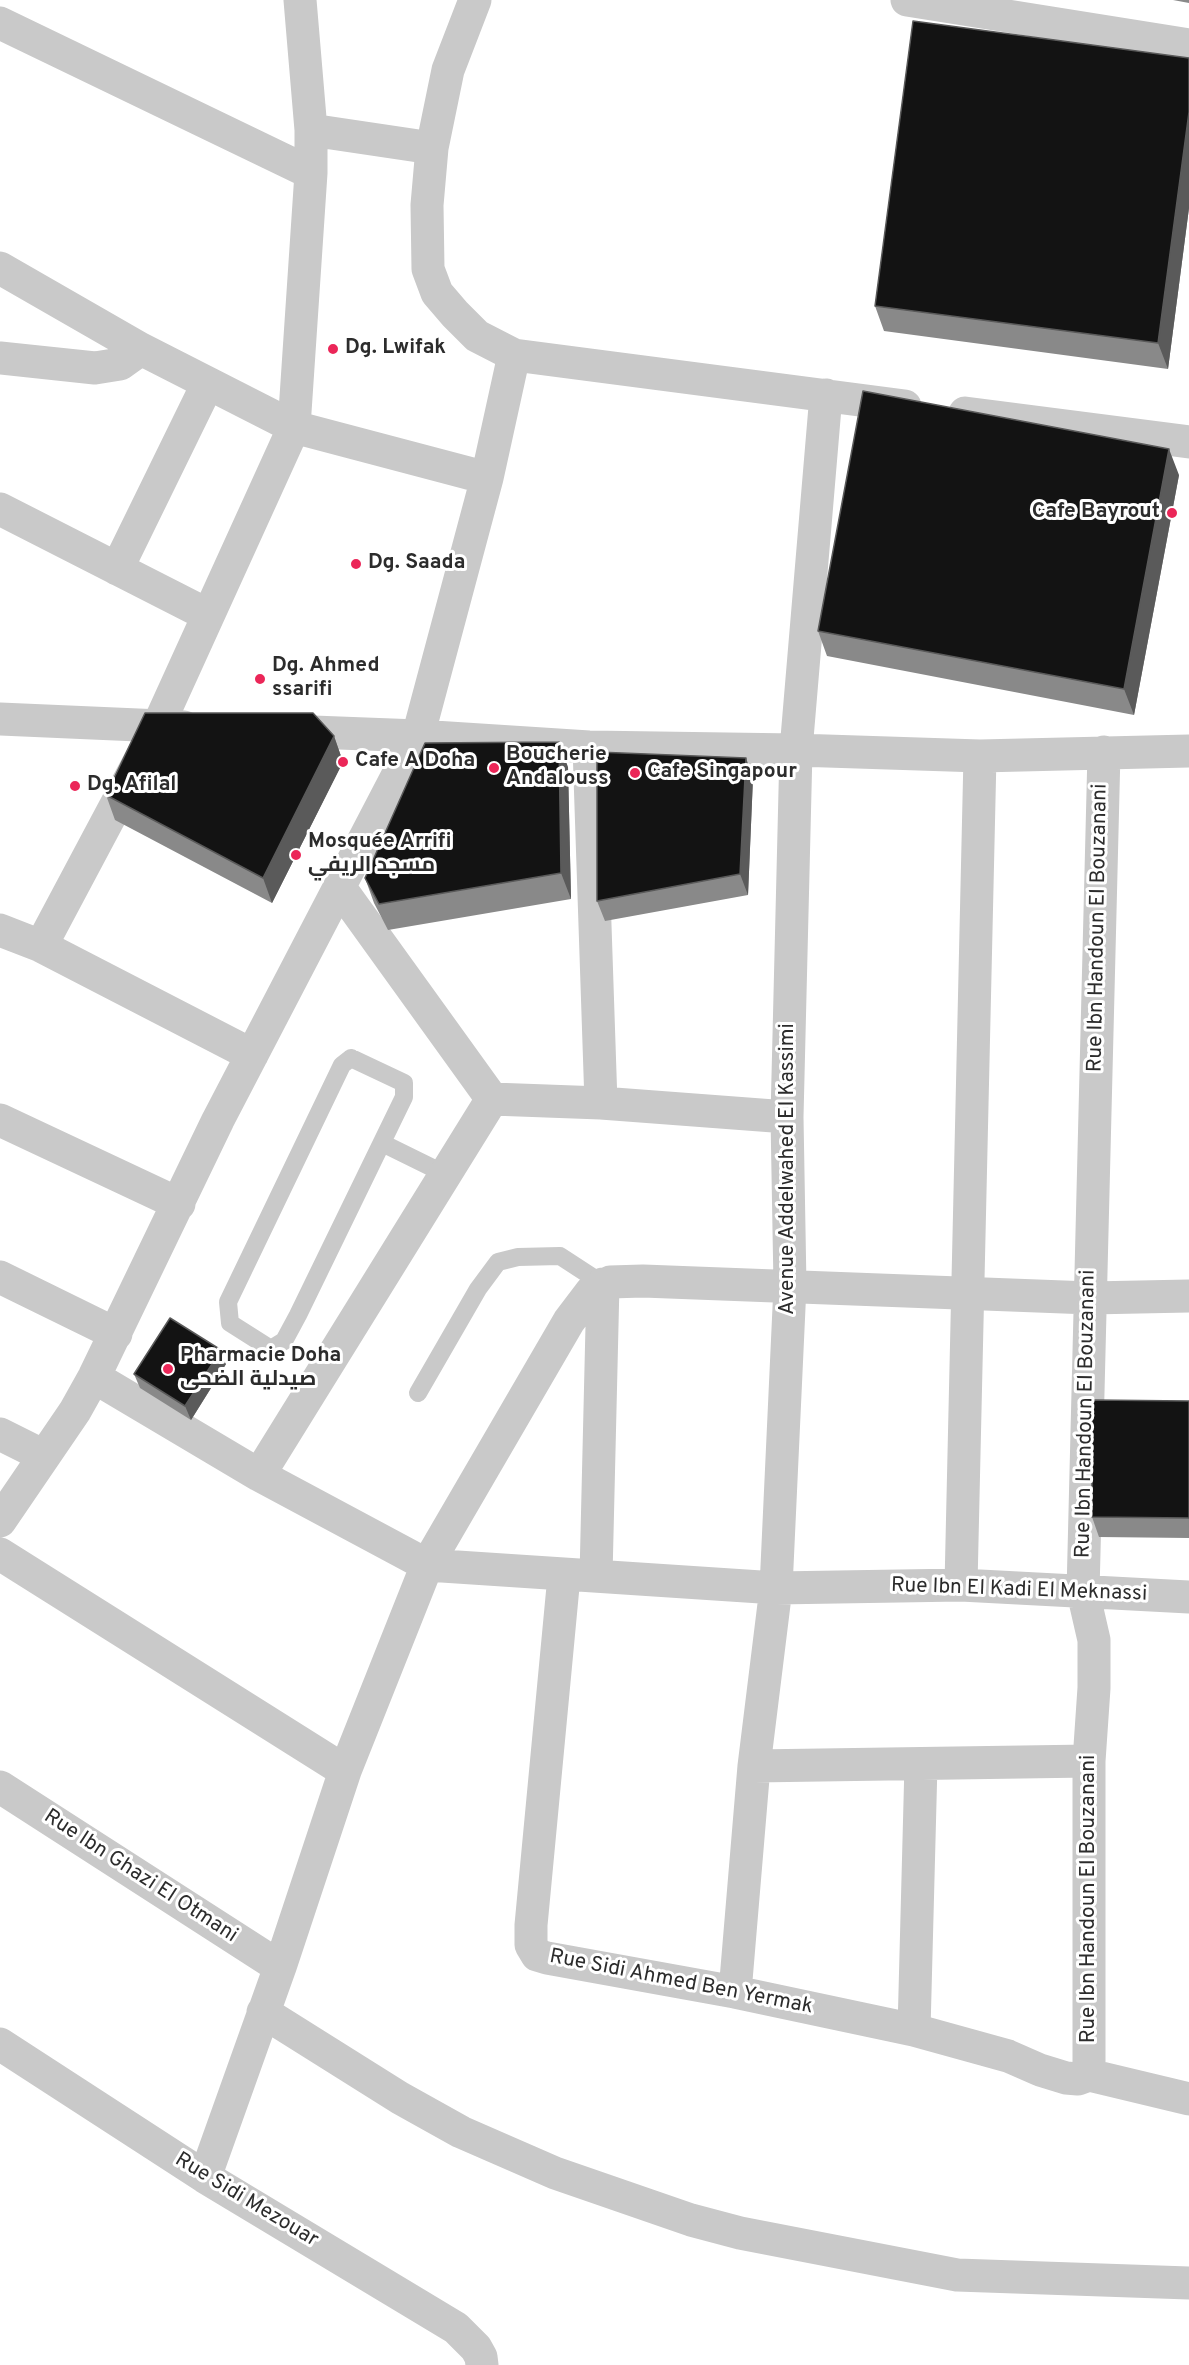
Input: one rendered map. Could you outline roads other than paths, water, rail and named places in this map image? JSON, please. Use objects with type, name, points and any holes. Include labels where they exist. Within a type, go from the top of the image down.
[{"type":"street","points":[[41,946],[158,726],[294,427],[311,173],[311,130],[300,0]]},
{"type":"street","points":[[475,0],[448,70],[432,148],[426,205],[428,269],[437,293],[477,336],[514,355],[1189,442]]},
{"type":"street","points":[[907,0],[1189,45]]},
{"type":"street","points":[[0,23],[311,173]]},
{"type":"street","points":[[311,130],[432,148]]},
{"type":"street","points":[[0,268],[141,349],[294,427],[487,478]]},
{"type":"street","points":[[0,358],[95,368],[120,364],[141,349]]},
{"type":"street","points":[[0,1521],[75,1411],[94,1377],[218,1120],[418,736],[487,478],[514,355]]},
{"type":"street","points":[[117,569],[208,383]]},
{"type":"street","name":"Avenue Addelwahed El Kassimi","points":[[776,1588],[790,1286],[787,1117],[796,750],[826,395]]},
{"type":"street","points":[[0,509],[208,615]]},
{"type":"street","points":[[0,719],[216,729]]},
{"type":"street","points":[[252,730],[418,736],[589,747],[980,756],[1189,751]]},
{"type":"street","points":[[589,747],[601,1103]]},
{"type":"street","name":"Rue Ibn Handoun El Bouzanani","points":[[1089,2075],[1089,1761],[1094,1688],[1094,1640],[1083,1592],[1104,752]]},
{"type":"street","points":[[962,1585],[980,756]]},
{"type":"street","points":[[340,888],[492,1099]]},
{"type":"street","points":[[0,930],[41,946],[252,1055]]},
{"type":"street","points":[[492,1099],[601,1103],[787,1117]]},
{"type":"street","points":[[259,1475],[492,1099]]},
{"type":"street","points":[[0,1120],[179,1204]]},
{"type":"street","points":[[0,1277],[116,1334]]},
{"type":"street","points":[[205,2177],[280,1967],[345,1771],[427,1565],[569,1321],[591,1292],[603,1284],[643,1281],[1090,1298],[1189,1296]]},
{"type":"street","points":[[596,1576],[603,1284]]},
{"type":"street","points":[[94,1377],[259,1475],[427,1565]]},
{"type":"street","points":[[0,1434],[44,1456]]},
{"type":"street","points":[[0,1554],[345,1771]]},
{"type":"street","name":"Rue Ibn El Kadi El Meknassi","points":[[427,1565],[564,1576],[596,1576],[776,1588],[962,1585],[1189,1597]]},
{"type":"street","name":"Rue Sidi Ahmed Ben Yermak","points":[[564,1576],[531,1925],[533,1948],[537,1955],[735,1992],[914,2030],[1008,2056],[1065,2078],[1078,2079],[1089,2075],[1189,2099]]},
{"type":"street","points":[[735,1992],[754,1766],[776,1588]]},
{"type":"street","points":[[754,1766],[1089,1761]]},
{"type":"street","points":[[914,2030],[921,1764]]},
{"type":"street","name":"Rue Ibn Ghazi El Otmani","points":[[0,1787],[280,1967]]},
{"type":"street","points":[[263,2012],[400,2098],[460,2132],[555,2173],[691,2220],[740,2233],[957,2275],[1189,2283]]},
{"type":"street","name":"Rue Sidi Mezouar","points":[[0,2044],[205,2177],[456,2328],[476,2348],[482,2365]]},
{"type":"lane","points":[[351,1058],[404,1083],[404,1097],[382,1143],[284,1341],[271,1349],[230,1323],[228,1302],[342,1065],[351,1058]]},
{"type":"lane","points":[[382,1143],[445,1174]]},
{"type":"lane","points":[[418,1393],[478,1289],[498,1262],[518,1257],[560,1256],[603,1284]]},
{"type":"place","name":"Dg. Lwifak","points":[[333,349]]},
{"type":"place","name":"Cafe Bayrout","points":[[1172,513]]},
{"type":"place","name":"Dg. Saada","points":[[356,564]]},
{"type":"place","name":"Dg. Ahmed ssarifi","points":[[260,679]]},
{"type":"place","name":"Cafe A Doha","points":[[343,762]]},
{"type":"place","name":"Boucherie Andalouss","points":[[494,768]]},
{"type":"place","name":"Cafe Singapour","points":[[635,773]]},
{"type":"place","name":"Dg. Afilal","points":[[75,786]]},
{"type":"place","name":"Mosquée Arrifi مسجد الريفي","points":[[296,855]]},
{"type":"place","name":"Pharmacie Doha صيدلية الضحى","points":[[168,1369]]}]
